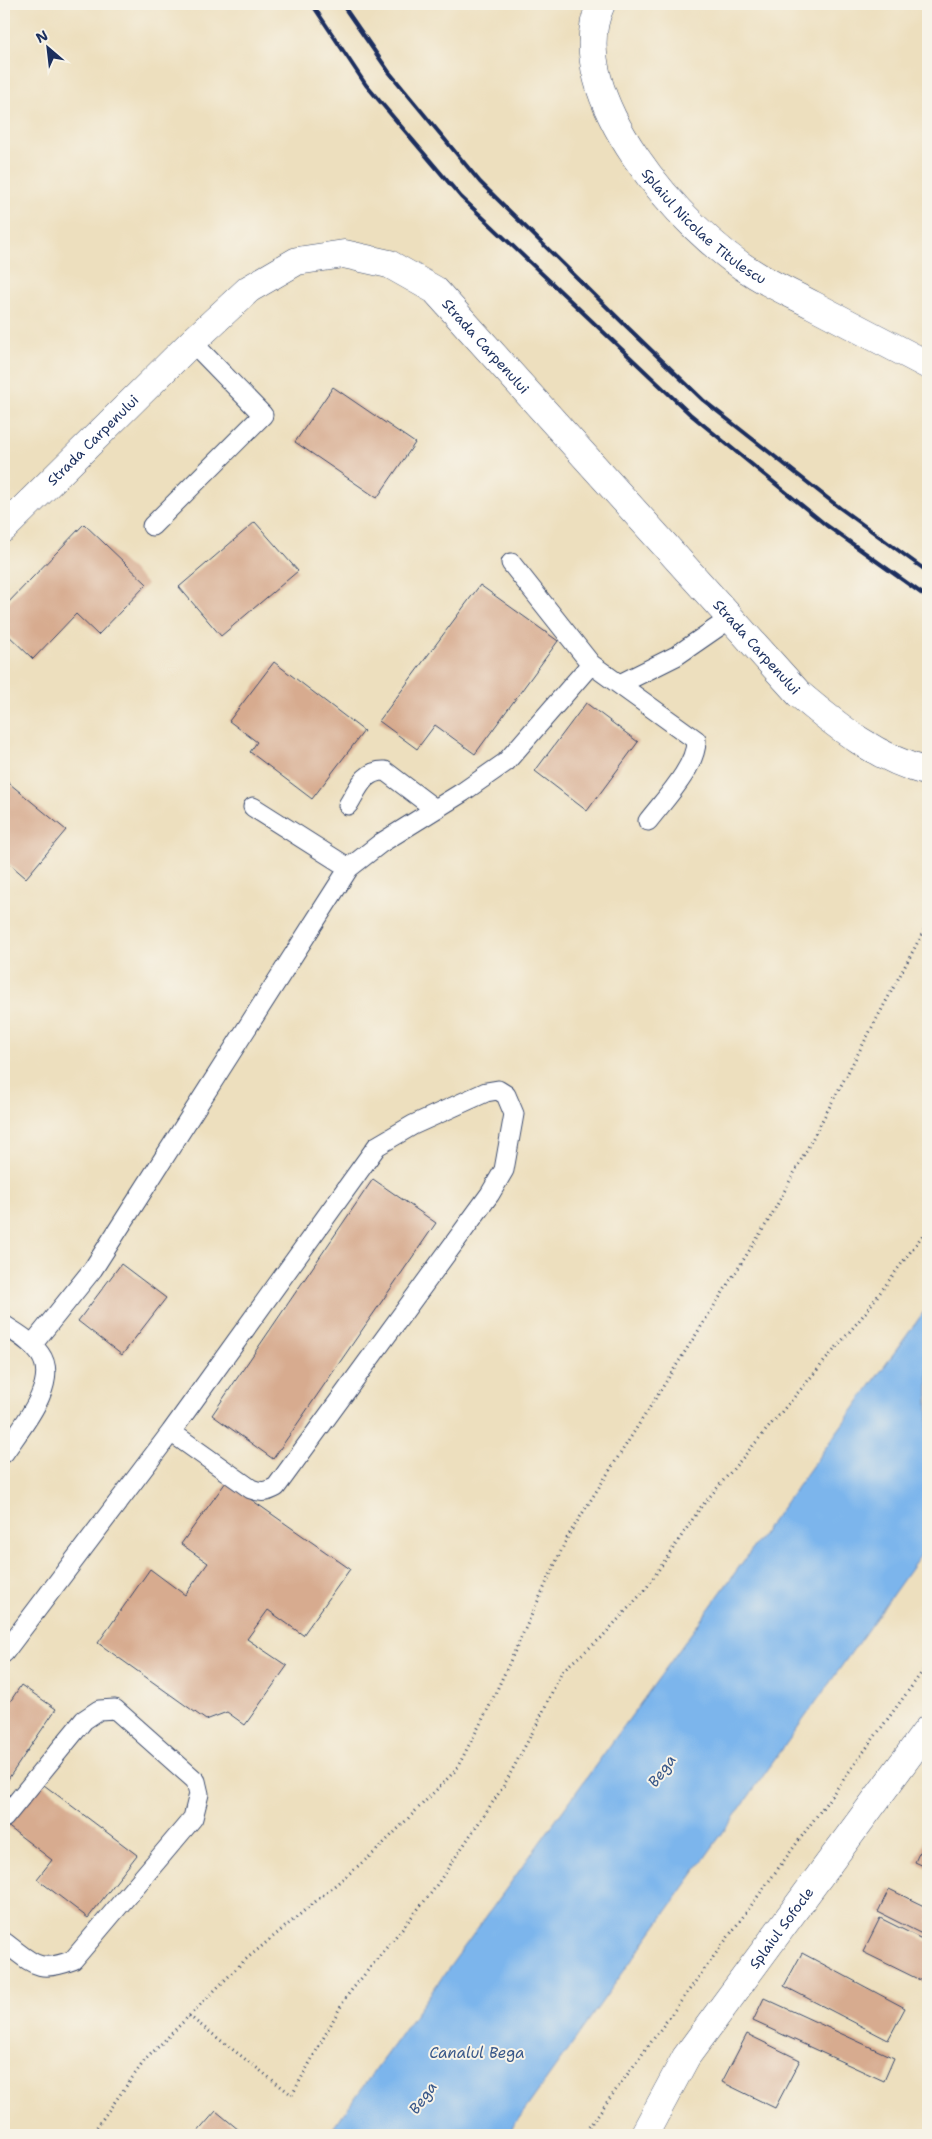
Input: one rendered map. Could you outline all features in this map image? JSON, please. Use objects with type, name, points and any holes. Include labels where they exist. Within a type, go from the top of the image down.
[{"type":"street","name":"Splaiul Nicolae Titulescu","points":[[601,4],[596,13],[592,39],[593,66],[602,96],[622,135],[648,174],[698,230],[755,275],[928,364]]},
{"type":"street","name":"Strada Carpenului","points":[[4,528],[192,342],[249,289],[297,261],[344,254],[389,264],[434,290],[799,694],[849,735],[910,768],[928,772]]},
{"type":"street","name":"Splaiul Sofocle","points":[[644,2135],[686,2056],[928,1729]]},
{"type":"lane","points":[[152,526],[263,415],[192,342]]},
{"type":"lane","points":[[511,564],[592,664],[696,740],[696,750],[691,762],[648,821]]},
{"type":"lane","points":[[620,684],[676,656],[730,618]]},
{"type":"lane","points":[[32,1345],[93,1269],[350,868],[381,843],[506,762],[592,664]]},
{"type":"lane","points":[[348,805],[366,777],[374,770],[385,771],[435,809]]},
{"type":"lane","points":[[253,807],[350,868]]},
{"type":"lane","points":[[4,1652],[171,1432],[377,1146],[413,1126],[486,1092],[498,1090],[506,1095],[514,1114],[504,1170],[490,1194],[276,1487],[268,1492],[259,1492],[251,1489],[171,1432]]},
{"type":"lane","points":[[4,1325],[32,1345],[42,1355],[45,1369],[42,1396],[4,1453]]},
{"type":"lane","points":[[4,1818],[84,1720],[99,1710],[115,1709],[196,1782],[199,1794],[193,1818],[73,1960],[56,1967],[38,1966],[4,1942]]},
{"type":"path","points":[[91,2135],[145,2060],[244,1961],[375,1852],[456,1770],[489,1707],[568,1536],[770,1218],[928,923]]},
{"type":"path","points":[[189,2016],[292,2095],[346,1998],[432,1892],[503,1787],[537,1724],[562,1671],[601,1638],[645,1590],[701,1507],[862,1317],[928,1228]]},
{"type":"path","points":[[582,2135],[928,1664]]},
{"type":"water","name":"Canalul Bega","points":[[928,1306],[928,1545],[507,2135],[328,2135]]},
{"type":"building","points":[[333,387],[415,443],[377,498],[295,442]]},
{"type":"building","points":[[255,522],[298,571],[221,636],[179,587]]},
{"type":"building","points":[[84,524],[147,584],[98,635],[76,614],[33,659],[4,631],[4,607]]},
{"type":"building","points":[[480,585],[558,641],[475,754],[435,725],[417,749],[379,721]]},
{"type":"building","points":[[274,662],[364,731],[312,799],[250,752],[257,742],[229,721]]},
{"type":"building","points":[[586,703],[638,742],[587,811],[535,771]]},
{"type":"building","points":[[4,779],[66,830],[26,878],[4,859]]},
{"type":"building","points":[[373,1179],[436,1223],[273,1459],[212,1415]]},
{"type":"building","points":[[121,1264],[166,1298],[122,1355],[78,1321]]},
{"type":"building","points":[[226,1482],[350,1569],[303,1635],[268,1610],[247,1639],[287,1666],[245,1725],[227,1712],[206,1720],[98,1643],[150,1569],[185,1595],[208,1563],[181,1544]]},
{"type":"building","points":[[21,1685],[56,1709],[4,1785],[4,1711]]},
{"type":"building","points":[[40,1782],[137,1855],[88,1918],[37,1879],[52,1860],[6,1825]]},
{"type":"building","points":[[928,1834],[928,1868],[915,1862]]},
{"type":"building","points":[[889,1889],[928,1908],[928,1937],[878,1912]]},
{"type":"building","points":[[880,1918],[928,1942],[928,1984],[863,1952]]},
{"type":"building","points":[[802,1953],[905,2008],[888,2040],[784,1986]]},
{"type":"building","points":[[764,1998],[894,2058],[884,2081],[753,2021]]},
{"type":"building","points":[[747,2034],[800,2060],[775,2108],[722,2082]]},
{"type":"building","points":[[216,2111],[245,2135],[195,2135]]},
{"type":"railway","points":[[312,4],[366,85],[461,197],[690,414],[826,525],[928,598]]},
{"type":"railway","points":[[342,4],[389,72],[480,182],[622,322],[703,400],[840,508],[928,572]]},
{"type":"water label","name":"Bega","points":[[662,1771]]},
{"type":"water label","name":"Bega","points":[[423,2098]]}]
